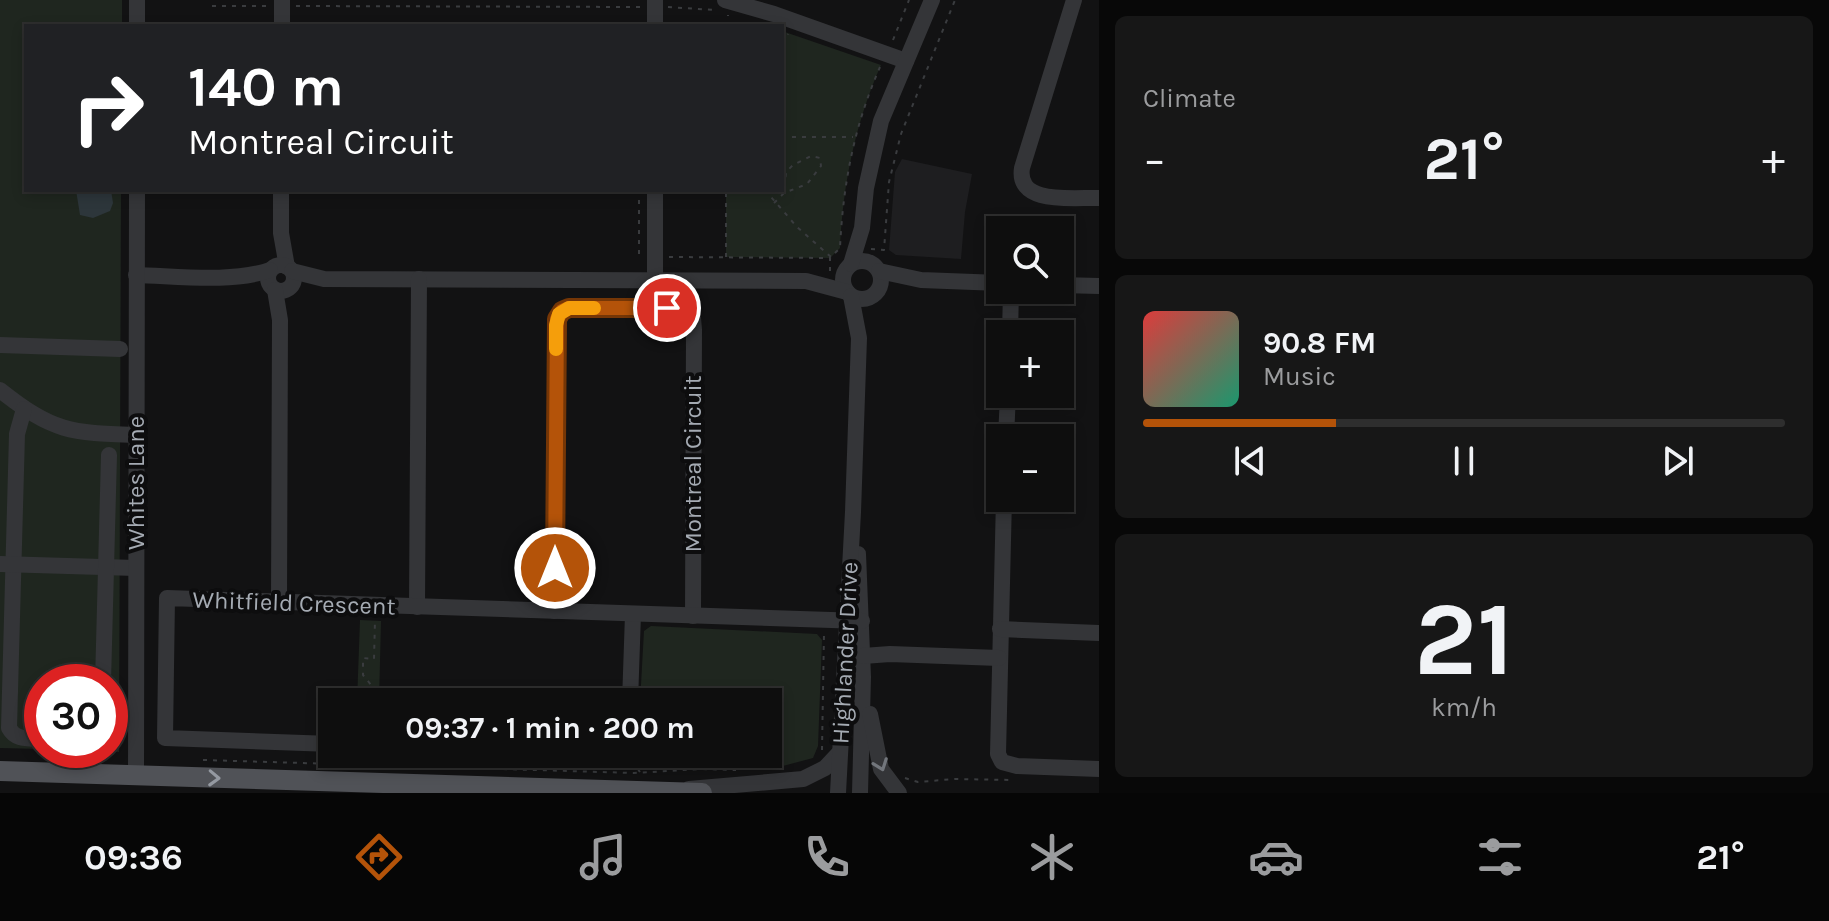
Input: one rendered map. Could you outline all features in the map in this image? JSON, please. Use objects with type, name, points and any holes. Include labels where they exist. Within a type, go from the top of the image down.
[{"type":"main road","points":[[0,771],[702,793]]},
{"type":"street","points":[[137,0],[137,24]]},
{"type":"street","name":"Highlander Drive","points":[[859,338],[842,271],[862,228],[872,153],[881,121],[932,0]]},
{"type":"street","points":[[1074,0],[1021,178],[1027,189],[1040,195],[1099,198]]},
{"type":"street","points":[[282,3],[282,24]]},
{"type":"street","points":[[722,8],[774,14],[906,61]]},
{"type":"street","name":"Whites Lane","points":[[136,775],[137,192]]},
{"type":"street","points":[[279,603],[281,192]]},
{"type":"street","points":[[655,192],[655,281]]},
{"type":"street","name":"Highlander Drive","points":[[838,793],[844,699],[854,621],[853,512],[859,338],[874,280],[862,228]]},
{"type":"street","points":[[136,275],[806,281],[842,271],[857,262],[874,280]]},
{"type":"street","points":[[417,607],[419,279]]},
{"type":"street","points":[[806,281],[849,294],[874,280],[986,282]]},
{"type":"street","points":[[1074,285],[1099,286]]},
{"type":"street","name":"Montreal Circuit","points":[[554,611],[557,319],[562,311],[569,308],[680,309],[693,318],[694,330],[693,616]]},
{"type":"street","points":[[0,345],[120,349]]},
{"type":"street","points":[[0,390],[24,409],[63,429],[136,435]]},
{"type":"street","points":[[24,409],[17,434],[6,564],[9,728],[12,734],[24,738]]},
{"type":"street","points":[[104,664],[109,455]]},
{"type":"street","points":[[1004,512],[997,748],[1002,762],[1017,766],[1099,769]]},
{"type":"street","points":[[6,564],[136,568]]},
{"type":"street","name":"Whitfield Crescent","points":[[318,743],[165,738],[167,598],[854,621]]},
{"type":"street","points":[[630,688],[633,614]]},
{"type":"street","name":"Highlander Drive","points":[[854,621],[863,656],[860,793]]},
{"type":"street","points":[[1000,629],[1099,633]]},
{"type":"street","points":[[863,656],[999,658]]},
{"type":"street","points":[[863,677],[876,752],[883,774],[899,793]]},
{"type":"street","points":[[663,792],[803,779],[825,768],[840,752]]},
{"type":"path","points":[[639,192],[639,257],[831,258],[840,248],[845,185],[854,137],[909,0]]},
{"type":"path","points":[[884,250],[889,182],[901,134],[955,0]]},
{"type":"path","points":[[212,6],[282,3],[655,4],[722,8]]},
{"type":"path","points":[[784,40],[789,33]]},
{"type":"path","points":[[784,137],[854,137]]},
{"type":"path","points":[[774,203],[784,193],[807,184],[821,166],[820,158],[811,156],[793,165],[786,172],[784,193]]},
{"type":"path","points":[[726,192],[726,257]]},
{"type":"path","points":[[766,192],[842,271]]},
{"type":"path","points":[[374,688],[363,675],[363,658],[374,659],[375,619]]},
{"type":"path","points":[[821,756],[825,620]]},
{"type":"path","points":[[227,759],[641,773],[743,770]]},
{"type":"path","points":[[637,768],[641,773]]},
{"type":"path","points":[[883,774],[896,769],[918,782],[955,779],[1017,781]]},
{"type":"shaded area","points":[[0,0],[122,0],[122,24],[24,24],[24,192],[121,192],[119,664],[24,664],[24,749],[0,748]]},
{"type":"shaded area","points":[[784,32],[881,65],[864,109],[852,155],[840,248],[830,258],[726,257],[726,192],[784,192]]},
{"type":"shaded area","points":[[902,159],[972,174],[961,259],[896,255],[889,250],[895,172]]},
{"type":"shaded area","points":[[76,192],[111,192],[113,203],[110,211],[93,218],[80,215]]},
{"type":"shaded area","points":[[360,620],[381,621],[379,688],[358,688]]},
{"type":"shaded area","points":[[651,626],[817,634],[822,640],[818,746],[813,758],[782,766],[782,688],[641,688],[644,631]]},
{"type":"slow traffic","points":[[556,349],[559,314],[569,308],[594,308]]},
{"type":"route","points":[[555,568],[556,325],[559,314],[569,308],[667,308]]}]
